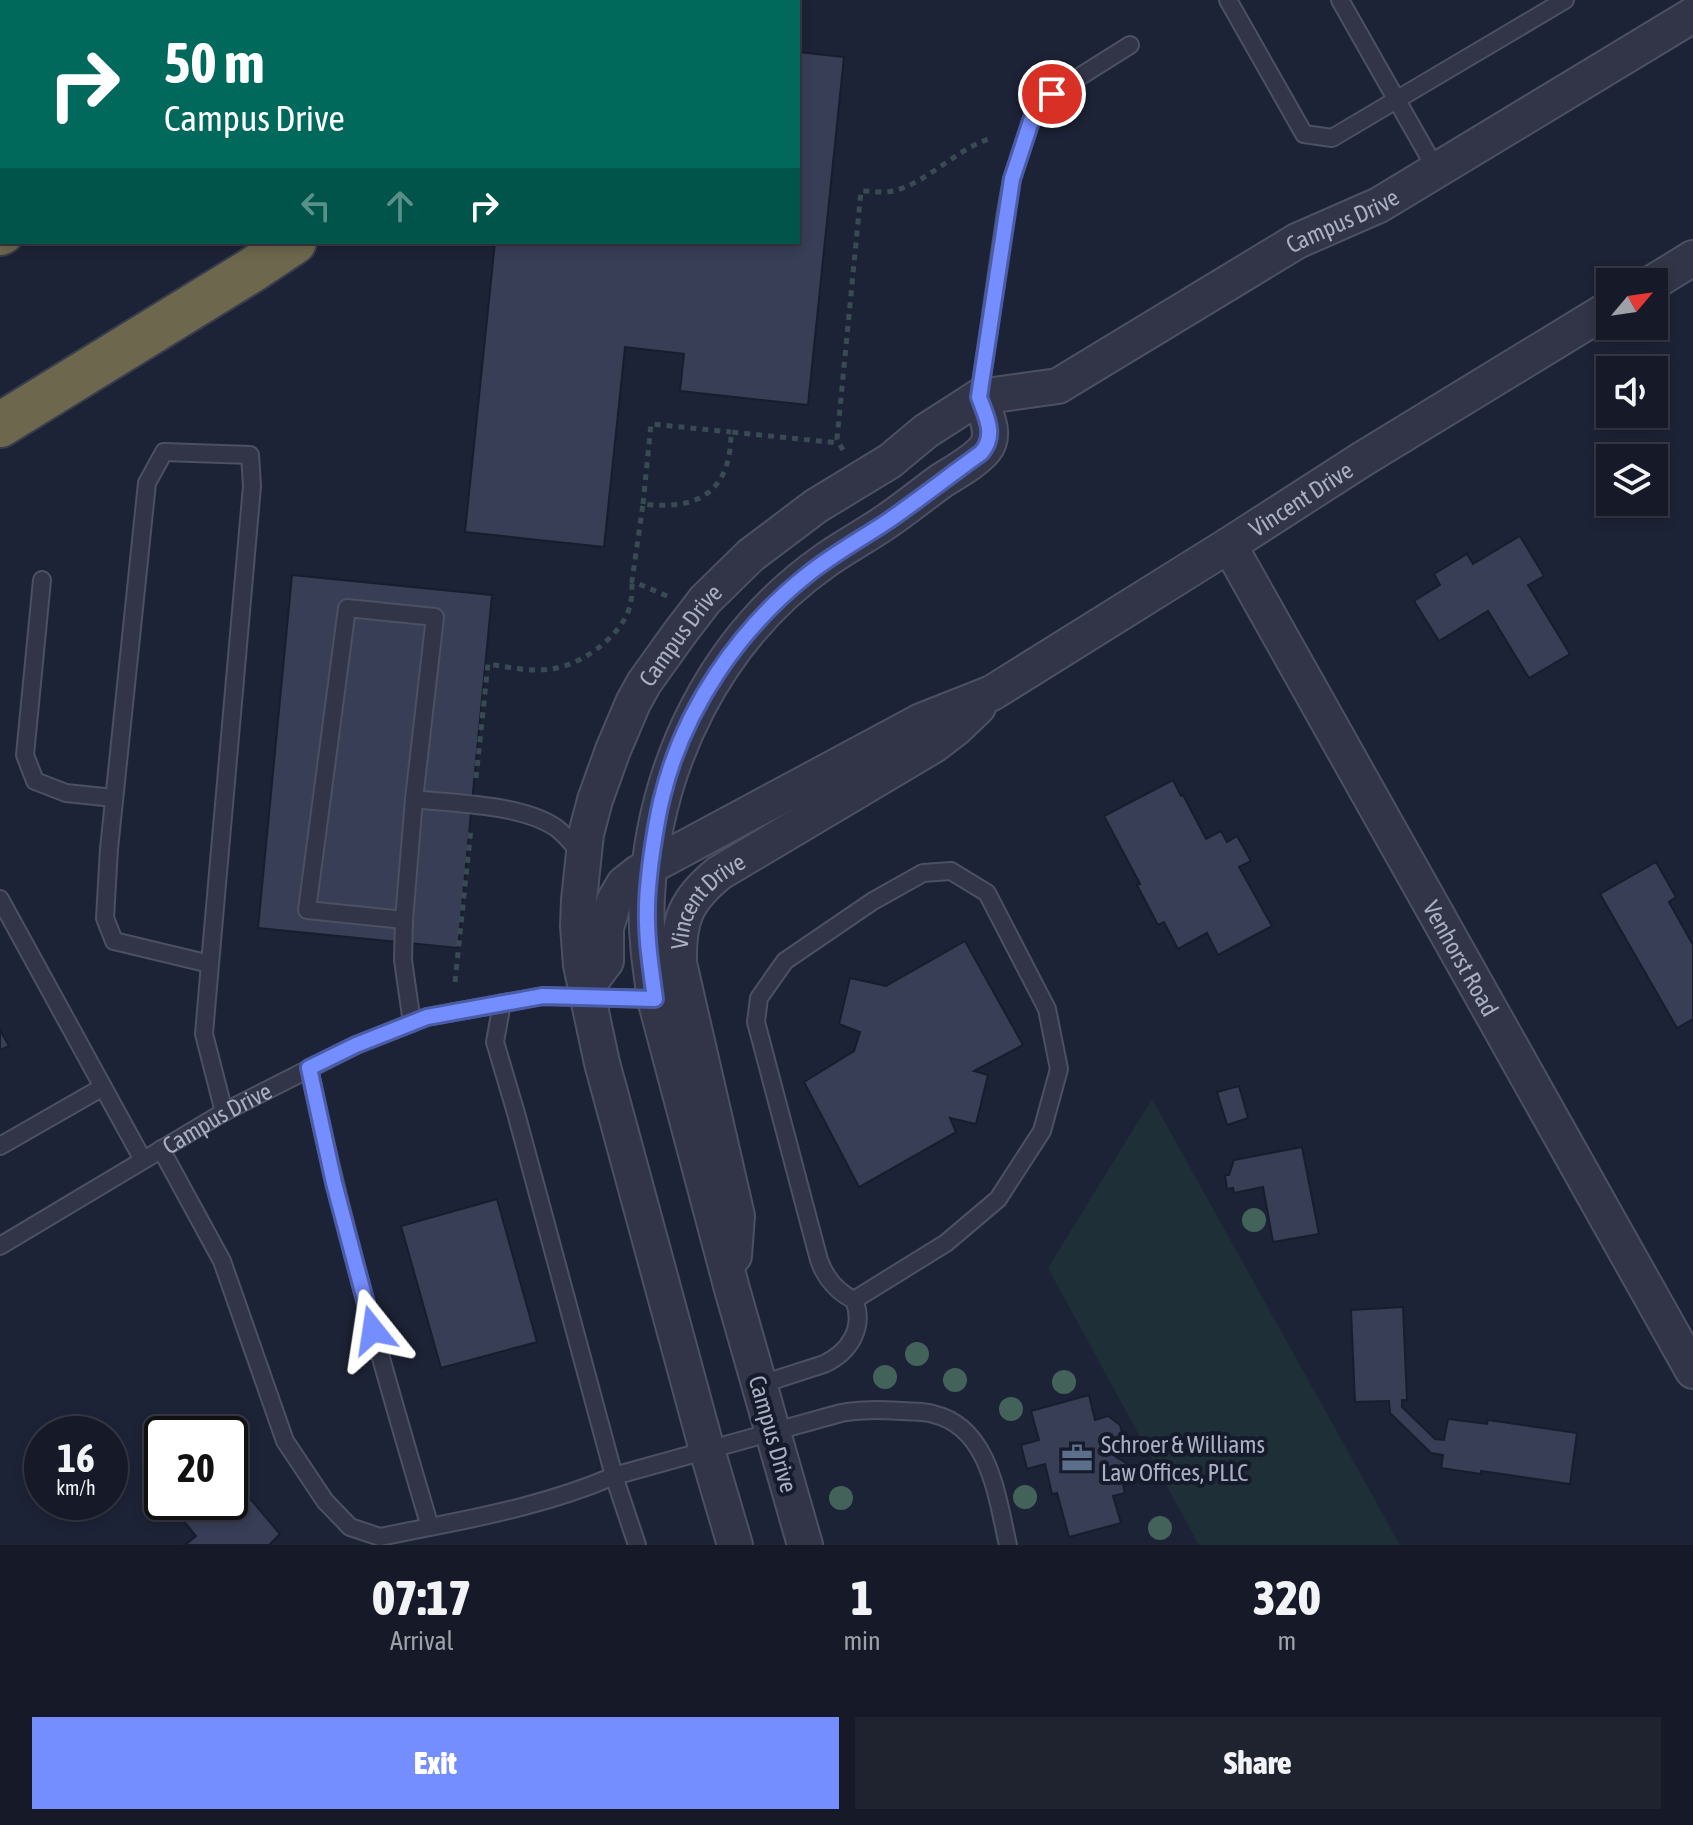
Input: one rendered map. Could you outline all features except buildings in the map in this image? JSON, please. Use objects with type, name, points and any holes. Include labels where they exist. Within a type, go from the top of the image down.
[{"type":"highway","points":[[0,425],[291,244]]},
{"type":"street","name":"Campus Drive","points":[[735,1545],[610,1091],[586,993],[578,926],[586,834],[595,800],[633,703],[660,659],[705,600],[751,555],[816,506],[890,461],[926,431],[979,397],[1058,386],[1297,241],[1379,205],[1693,15]]},
{"type":"street","points":[[1668,273],[1693,258]]},
{"type":"street","name":"Vincent Drive","points":[[586,993],[606,961],[606,928],[619,891],[630,879],[921,721],[992,693],[1361,460],[1596,317]]},
{"type":"street","name":"Campus Drive","points":[[805,1545],[771,1432],[655,999],[647,912],[656,827],[679,744],[700,703],[730,657],[769,610],[806,575],[915,502],[981,453],[989,441],[990,432],[979,397]]},
{"type":"street","name":"Venhorst Road","points":[[1229,545],[1693,1371]]},
{"type":"street","name":"Vincent Drive","points":[[732,1289],[737,1216],[679,963],[679,940],[684,917],[694,897],[719,873],[934,745],[992,693]]},
{"type":"lane","points":[[1228,0],[1304,134],[1332,138],[1565,0]]},
{"type":"lane","points":[[1361,0],[1343,5],[1437,171]]},
{"type":"lane","points":[[979,397],[1012,179],[1031,121],[1036,110],[1052,94],[1130,45]]},
{"type":"lane","points":[[210,964],[114,941],[105,918],[109,849],[147,483],[164,452],[250,455],[252,486],[204,1034],[224,1112]]},
{"type":"lane","points":[[42,580],[25,755],[35,781],[66,793],[114,798]]},
{"type":"lane","points":[[404,920],[307,910],[347,608],[435,617],[404,920],[403,960],[412,1023]]},
{"type":"lane","points":[[414,799],[532,815],[563,833],[584,857]]},
{"type":"lane","points":[[759,1385],[834,1360],[847,1349],[857,1330],[854,1300],[833,1284],[819,1260],[756,1022],[759,998],[785,961],[873,901],[923,873],[951,871],[987,893],[1047,1009],[1059,1069],[1042,1131],[998,1199],[946,1243],[854,1300]]},
{"type":"lane","points":[[0,899],[143,1160]]},
{"type":"lane","name":"Campus Drive","points":[[0,1246],[224,1112],[356,1045],[427,1017],[543,996],[586,993],[655,999]]},
{"type":"lane","points":[[502,1003],[495,1042],[614,1476],[637,1545]]},
{"type":"lane","points":[[309,1068],[334,1183],[430,1527]]},
{"type":"lane","points":[[0,1146],[103,1087]]},
{"type":"lane","points":[[161,1149],[222,1261],[285,1441],[325,1501],[350,1527],[380,1537],[430,1527],[484,1516],[586,1488],[614,1476],[853,1411],[917,1412],[940,1416],[976,1443],[988,1466],[1008,1545]]},
{"type":"path","points":[[848,457],[837,439],[861,191],[901,189],[989,139]]},
{"type":"path","points":[[476,781],[488,664],[546,670],[569,665],[588,656],[622,623],[630,605],[651,424],[839,443]]},
{"type":"path","points":[[643,504],[682,505],[714,487],[726,469],[731,432]]},
{"type":"path","points":[[632,581],[672,598]]},
{"type":"path","points":[[455,982],[472,816]]},
{"type":"shaded area","points":[[1152,1099],[1400,1545],[1199,1545],[1048,1268]]},
{"type":"place","name":"Schroer & Williams Law Offices, PLLC","points":[[1077,1458]]},
{"type":"route","points":[[373,1330],[334,1183],[309,1068],[356,1045],[427,1017],[543,996],[655,999],[647,912],[656,827],[679,744],[713,681],[749,632],[806,575],[915,502],[981,453],[989,441],[989,425],[979,397],[1006,212],[1012,179],[1031,121],[1036,110],[1052,94]]}]
